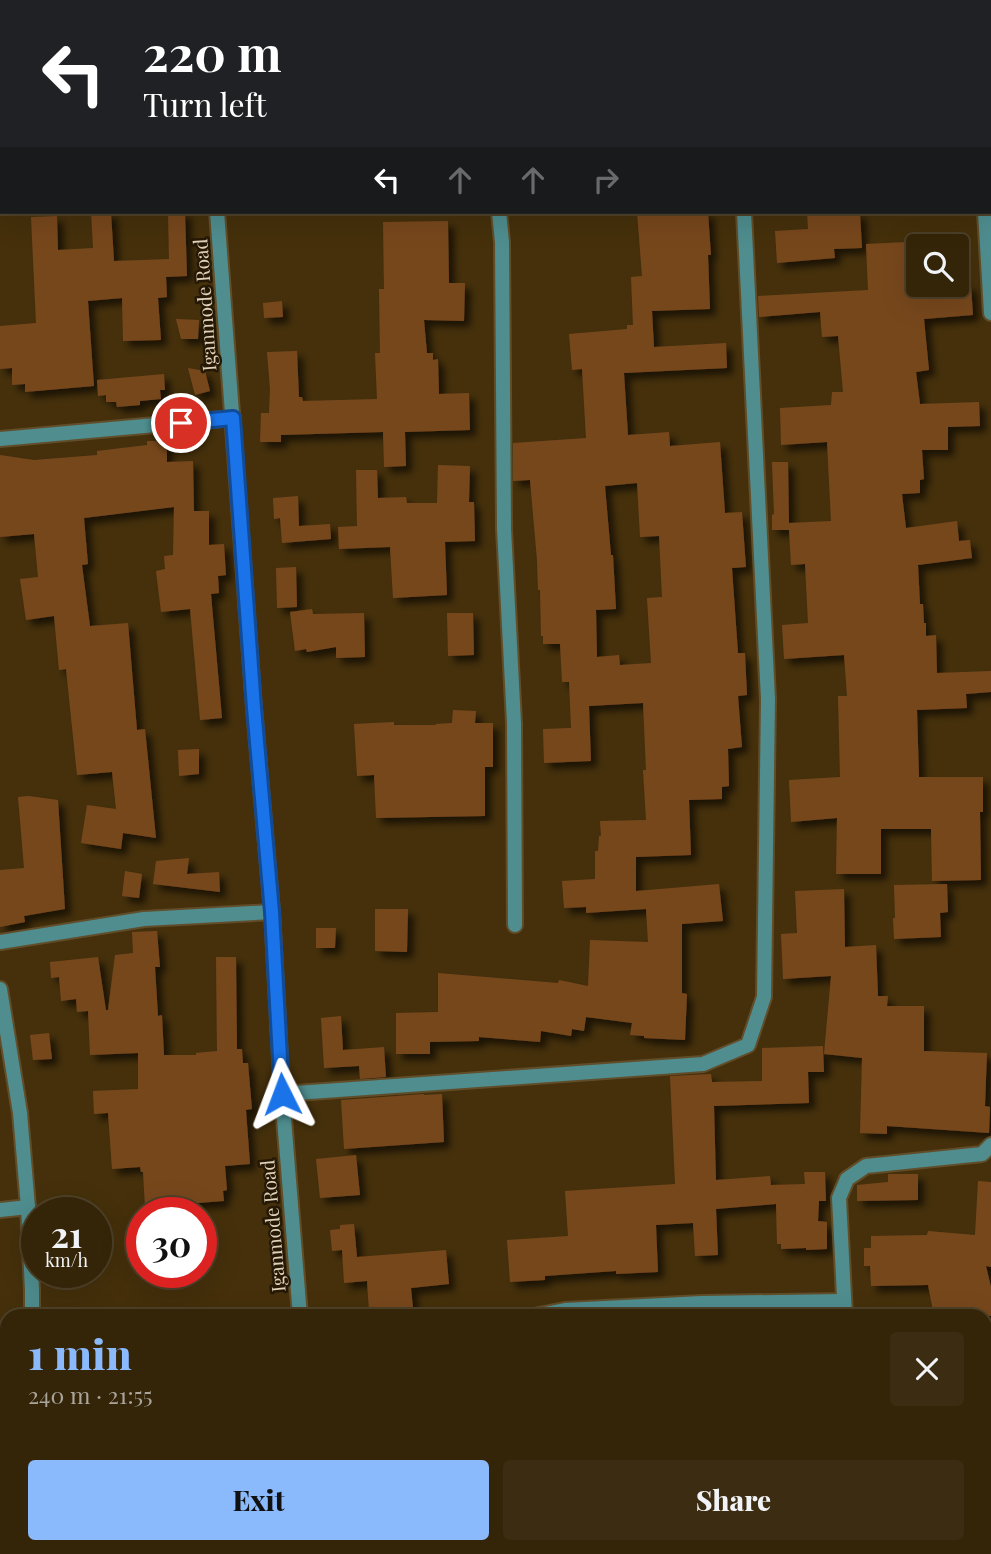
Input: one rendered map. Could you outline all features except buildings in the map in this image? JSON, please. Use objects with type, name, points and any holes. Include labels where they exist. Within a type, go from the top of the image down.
[{"type":"street","name":"Iganmode Road","points":[[217,214],[272,912],[282,1094],[299,1309]]},
{"type":"street","points":[[499,214],[502,242],[504,529],[514,723],[515,925]]},
{"type":"street","points":[[282,1094],[703,1064],[748,1045],[764,997],[768,699],[744,214]]},
{"type":"street","points":[[985,214],[991,313]]},
{"type":"street","points":[[0,439],[233,418]]},
{"type":"street","points":[[0,942],[144,919],[272,912]]},
{"type":"street","points":[[0,989],[20,1113],[27,1197]]},
{"type":"street","points":[[628,1309],[702,1303],[844,1309],[839,1198],[847,1179],[866,1166],[982,1154],[991,1145]]},
{"type":"street","points":[[0,1210],[21,1208]]},
{"type":"street","points":[[32,1288],[32,1309]]},
{"type":"route","points":[[181,423],[233,418],[272,912],[282,1094]]}]
